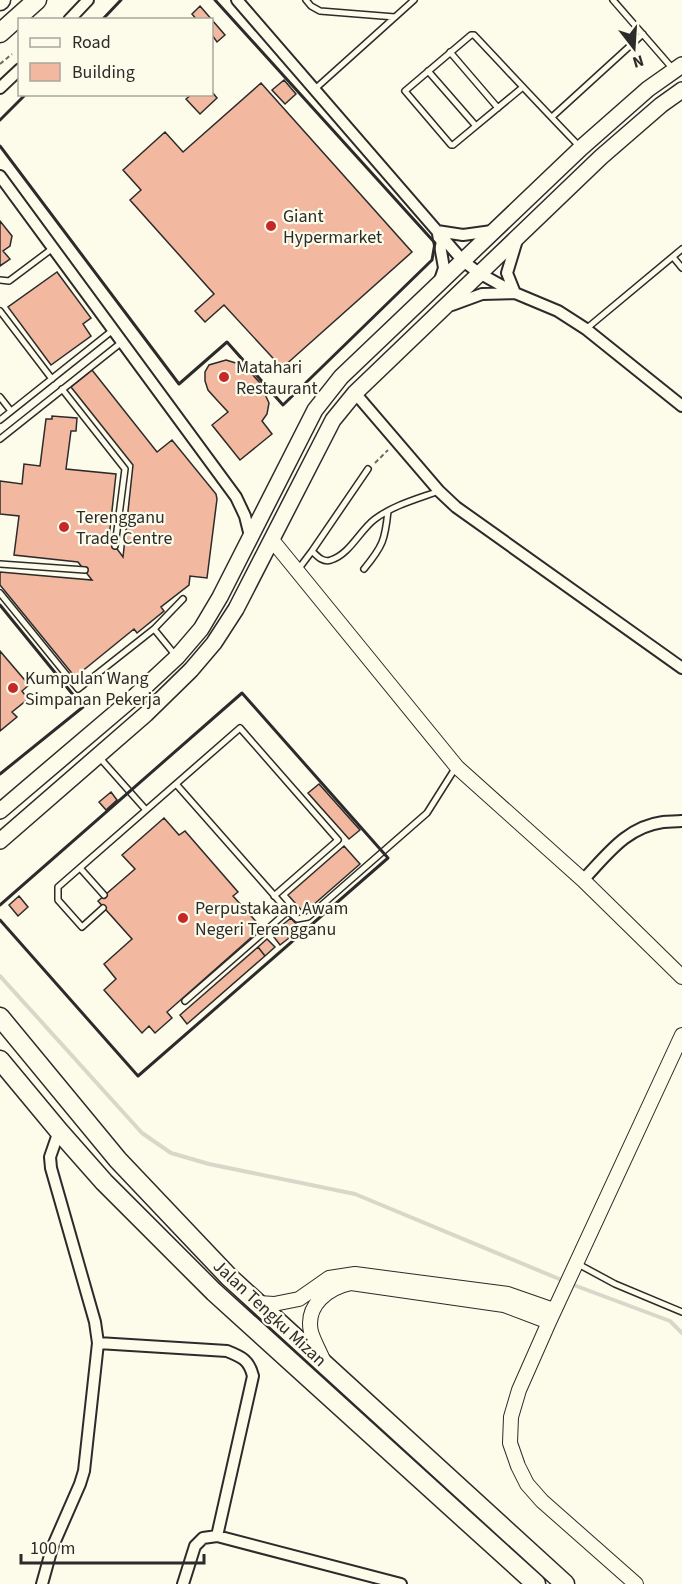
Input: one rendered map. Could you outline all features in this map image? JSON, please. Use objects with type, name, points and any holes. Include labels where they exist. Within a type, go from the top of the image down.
[{"type":"highway","points":[[0,33],[37,0]]},
{"type":"highway","name":"Jalan Tengku Mizan","points":[[0,1017],[118,1160],[229,1277],[565,1584]]},
{"type":"highway","name":"Jalan Tengku Mizan","points":[[0,1060],[105,1182],[214,1292],[536,1584]]},
{"type":"main road","points":[[0,811],[134,698],[177,657],[201,629],[220,597],[315,410],[341,377],[581,148],[648,89],[678,67]]},
{"type":"main road","points":[[0,841],[146,714],[191,670],[214,643],[236,609],[333,420],[355,393],[601,157],[661,105],[682,90]]},
{"type":"street","points":[[71,18],[88,0]]},
{"type":"street","points":[[237,0],[463,261],[479,273],[515,293],[558,311],[586,329],[682,406]]},
{"type":"street","points":[[0,88],[18,71]]},
{"type":"street","points":[[0,176],[236,497],[245,516],[250,536]]},
{"type":"street","points":[[437,231],[463,236],[495,230]]},
{"type":"street","points":[[437,231],[444,268],[439,284]]},
{"type":"street","points":[[515,293],[507,273],[519,235]]},
{"type":"street","points":[[439,311],[475,296],[515,293]]},
{"type":"street","points":[[355,393],[439,491],[456,507],[682,668]]},
{"type":"street","points":[[272,540],[457,767],[584,880],[682,977]]},
{"type":"street","points":[[584,880],[629,833],[646,826],[682,821]]},
{"type":"street","points":[[636,1584],[542,1501],[527,1484],[510,1443],[511,1417],[519,1390],[552,1316],[682,1035]]},
{"type":"street","points":[[42,1584],[52,1548],[84,1471],[98,1343],[51,1167],[50,1157],[59,1131]]},
{"type":"street","points":[[258,1303],[274,1304],[299,1299],[328,1278],[355,1274],[508,1294],[552,1316]]},
{"type":"street","points":[[324,1362],[311,1331],[310,1320],[313,1309],[329,1291],[339,1285],[351,1283],[504,1305],[552,1316]]},
{"type":"street","points":[[98,1343],[227,1352],[244,1358],[251,1366],[253,1376],[217,1536]]},
{"type":"street","points":[[183,1584],[195,1546],[203,1538],[217,1536],[401,1584]]},
{"type":"lane","points":[[306,0],[320,11],[395,18]]},
{"type":"lane","points":[[315,88],[414,0]]},
{"type":"lane","points":[[616,1],[643,34],[678,67]]},
{"type":"lane","points":[[552,117],[643,34]]},
{"type":"lane","points":[[523,87],[453,145],[405,93],[450,52],[474,35],[581,148]]},
{"type":"lane","points":[[450,52],[498,108]]},
{"type":"lane","points":[[428,71],[476,126]]},
{"type":"lane","points":[[0,280],[9,281],[53,248]]},
{"type":"lane","points":[[586,329],[682,249]]},
{"type":"lane","points":[[673,257],[682,268]]},
{"type":"lane","points":[[0,311],[52,379]]},
{"type":"lane","points":[[0,420],[113,330]]},
{"type":"lane","points":[[0,439],[122,342]]},
{"type":"lane","points":[[62,390],[125,469],[115,546]]},
{"type":"lane","points":[[0,397],[11,411]]},
{"type":"lane","points":[[297,572],[368,469]]},
{"type":"lane","points":[[312,550],[318,557],[326,561],[332,560],[345,550],[373,520],[388,511],[439,491]]},
{"type":"lane","points":[[364,569],[384,541],[388,511]]},
{"type":"lane","points":[[0,564],[85,570]]},
{"type":"lane","points":[[0,592],[78,689],[154,629],[183,599]]},
{"type":"lane","points":[[154,629],[177,657]]},
{"type":"lane","points":[[104,908],[81,927],[58,900],[58,887],[240,728],[338,840],[274,896]]},
{"type":"lane","points":[[98,756],[146,810]]},
{"type":"lane","points":[[176,784],[297,919],[308,917],[427,813],[457,767]]},
{"type":"lane","points":[[80,868],[104,895]]},
{"type":"lane","points":[[185,1001],[288,911]]},
{"type":"lane","points":[[575,1265],[682,1312]]},
{"type":"path","points":[[0,64],[12,54]]},
{"type":"path","points":[[368,469],[381,459],[396,442]]},
{"type":"building","points":[[200,6],[210,18],[195,18],[192,14]]},
{"type":"building","points":[[213,21],[225,35],[217,42],[213,36]]},
{"type":"building","points":[[284,80],[296,94],[285,104],[272,90]]},
{"type":"building","name":"Giant Hypermarket","points":[[261,83],[412,252],[282,368],[224,305],[205,322],[195,311],[214,294],[130,200],[141,190],[123,170],[165,132],[183,152]]},
{"type":"building","points":[[213,93],[217,98],[200,114],[186,99],[190,96],[213,96]]},
{"type":"building","points":[[0,221],[12,236],[10,246],[3,251],[10,259],[0,266]]},
{"type":"building","points":[[57,272],[91,318],[83,324],[91,336],[51,365],[8,307]]},
{"type":"building","points":[[226,360],[239,364],[252,374],[260,383],[269,403],[267,414],[262,421],[272,434],[240,460],[212,425],[228,412],[208,390],[205,381],[205,372],[209,365]]},
{"type":"building","name":"Terengganu Trade Centre","points":[[92,370],[157,452],[172,440],[216,494],[217,499],[207,578],[190,576],[189,585],[161,607],[164,611],[137,633],[134,629],[75,677],[0,585],[0,572],[92,580],[78,562],[14,555],[19,516],[0,514],[0,481],[22,484],[24,464],[40,466],[46,419],[52,419],[52,416],[77,418],[76,431],[71,431],[66,469],[116,474],[109,538],[123,557],[133,465],[71,387]]},
{"type":"building","name":"Kumpulan Wang Simpanan Pekerja","points":[[0,651],[29,685],[22,691],[28,699],[12,712],[17,717],[0,731]]},
{"type":"building","points":[[319,784],[360,830],[349,839],[308,793]]},
{"type":"building","points":[[111,792],[117,800],[106,810],[99,802]]},
{"type":"building","name":"Perpustakaan Awam Negeri Terengganu","points":[[164,818],[179,835],[185,831],[238,892],[233,896],[262,928],[167,1012],[172,1018],[155,1033],[149,1026],[142,1033],[104,990],[116,979],[104,964],[132,939],[98,901],[135,869],[122,855]]},
{"type":"building","points":[[344,846],[360,864],[304,913],[288,895]]},
{"type":"building","points":[[19,896],[28,907],[18,916],[9,905]]},
{"type":"building","points":[[291,918],[296,924],[286,932],[281,926]]},
{"type":"building","points":[[282,930],[289,938],[280,945],[274,937]]},
{"type":"building","points":[[267,939],[275,947],[265,956],[258,947]]},
{"type":"building","points":[[258,947],[265,956],[187,1024],[180,1015]]},
{"type":"waterway","points":[[0,976],[142,1133],[171,1153],[209,1164],[355,1194],[564,1281]]},
{"type":"waterway","points":[[571,1284],[670,1321],[682,1333]]},
{"type":"wall","points":[[104,18],[121,0]]},
{"type":"wall","points":[[0,146],[179,384],[227,342],[283,405],[432,260],[435,243],[215,0]]},
{"type":"wall","points":[[0,120],[24,96]]},
{"type":"wall","points":[[0,605],[83,707],[0,774]]},
{"type":"wall","points":[[0,905],[242,693],[388,858],[138,1076],[0,920]]},
{"type":"place","name":"Giant Hypermarket","points":[[271,226]]},
{"type":"place","name":"Matahari Restaurant","points":[[224,377]]},
{"type":"place","name":"Terengganu Trade Centre","points":[[64,527]]},
{"type":"place","name":"Kumpulan Wang Simpanan Pekerja","points":[[13,688]]},
{"type":"place","name":"Perpustakaan Awam Negeri Terengganu","points":[[183,918]]}]
